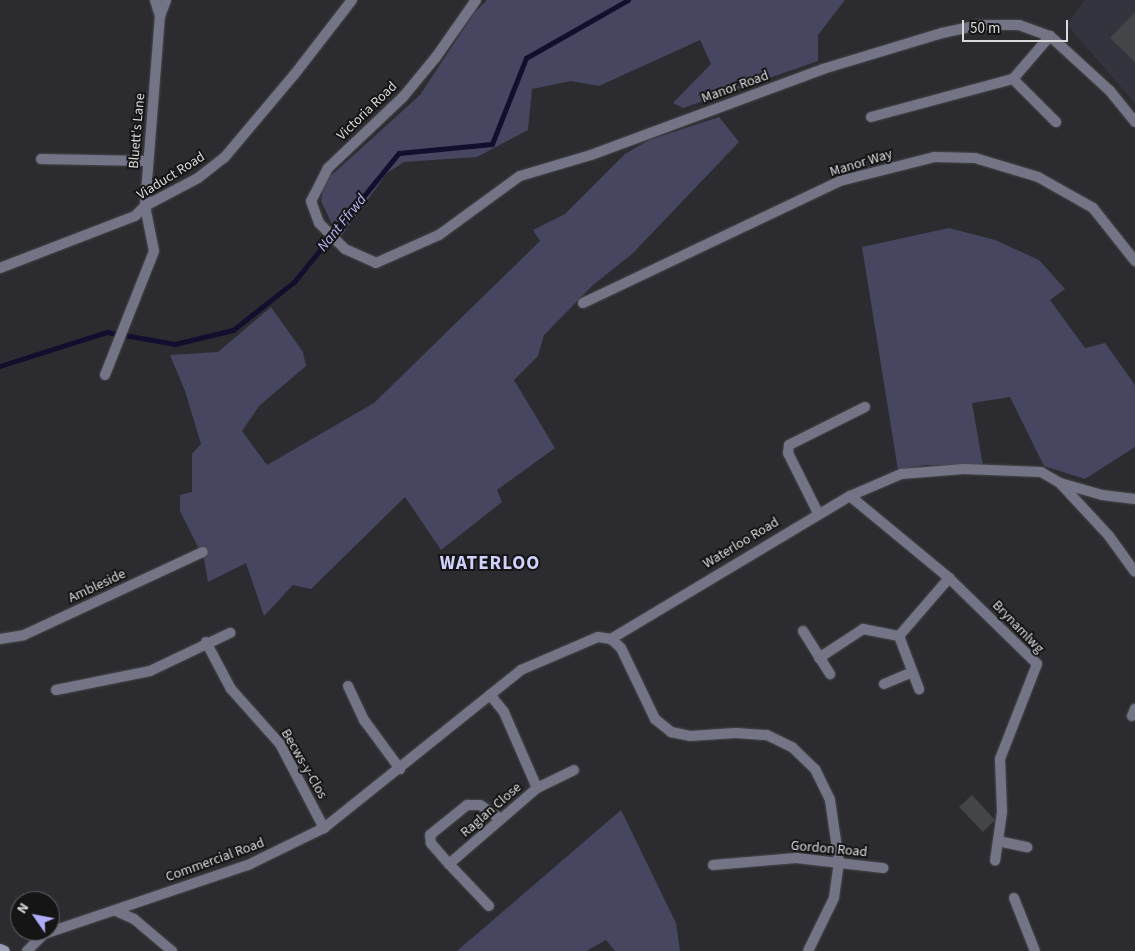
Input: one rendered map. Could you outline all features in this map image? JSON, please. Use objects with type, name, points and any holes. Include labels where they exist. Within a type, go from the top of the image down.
[{"type":"main road","points":[[0,949],[5,951]]},
{"type":"street","points":[[155,0],[160,16]]},
{"type":"street","name":"Bluett's Lane","points":[[105,375],[154,251],[145,206],[160,16],[166,0]]},
{"type":"street","name":"Viaduct Road","points":[[0,268],[135,216],[145,206],[198,178],[224,158],[294,75],[352,0]]},
{"type":"street","name":"Victoria Road","points":[[339,243],[320,223],[311,201],[328,168],[403,97],[476,0]]},
{"type":"street","name":"Manor Road","points":[[339,243],[376,263],[439,235],[520,176],[591,155],[823,69],[942,33],[980,25],[1019,25],[1050,36],[1110,91],[1135,122]]},
{"type":"street","points":[[871,117],[1013,79],[1050,36]]},
{"type":"street","points":[[1013,79],[1056,122]]},
{"type":"street","name":"Manor Way","points":[[583,303],[840,181],[934,157],[975,158],[1038,177],[1093,208],[1135,261]]},
{"type":"street","points":[[41,159],[148,161]]},
{"type":"street","points":[[818,513],[788,453],[789,445],[865,407]]},
{"type":"street","name":"Waterloo Road","points":[[400,769],[521,670],[598,637],[610,639],[818,513],[850,496],[901,474],[964,469],[1040,472],[1060,484],[1102,495],[1135,500]]},
{"type":"street","points":[[1060,484],[1108,536],[1135,572]]},
{"type":"street","name":"Brynamlwg","points":[[850,496],[949,578],[1037,664],[1000,759],[1002,812],[995,861]]},
{"type":"street","name":"Ambleside","points":[[0,639],[24,635],[203,552]]},
{"type":"street","points":[[898,636],[949,578]]},
{"type":"street","points":[[819,658],[864,630],[898,636]]},
{"type":"street","points":[[802,631],[830,674]]},
{"type":"street","points":[[56,690],[150,671],[206,642],[230,632]]},
{"type":"street","points":[[898,636],[919,689]]},
{"type":"street","points":[[610,639],[620,648],[655,719],[671,732],[690,736],[736,733],[766,735],[792,747],[815,769],[830,800],[840,862],[834,898],[808,951]]},
{"type":"street","name":"Becws-y-Clos","points":[[206,642],[231,689],[280,744],[324,828]]},
{"type":"street","points":[[884,684],[912,672]]},
{"type":"street","points":[[348,686],[364,720],[400,769]]},
{"type":"street","name":"Raglan Close","points":[[450,864],[537,788],[504,712],[490,695]]},
{"type":"street","name":"Commercial Road","points":[[27,951],[44,934],[248,865],[324,828],[400,769]]},
{"type":"street","points":[[537,788],[574,770]]},
{"type":"street","points":[[489,906],[431,843],[430,835],[467,805],[480,805],[501,819]]},
{"type":"street","points":[[998,842],[1027,847]]},
{"type":"street","name":"Gordon Road","points":[[713,865],[796,858],[883,868]]},
{"type":"street","points":[[1014,898],[1035,951]]},
{"type":"street","points":[[116,911],[134,919],[172,951]]},
{"type":"shaded area","points":[[487,0],[845,0],[818,35],[818,61],[683,108],[673,103],[711,64],[700,40],[599,86],[571,81],[532,89],[528,130],[477,157],[404,162],[387,173],[339,239],[321,201],[324,182],[420,95],[474,13]]},
{"type":"shaded area","points":[[1085,0],[1135,0],[1135,103],[1067,25]]},
{"type":"shaded area","points":[[719,117],[739,142],[632,254],[593,285],[544,335],[538,356],[514,380],[555,448],[497,490],[502,502],[441,550],[405,497],[311,589],[293,585],[264,616],[246,563],[208,582],[204,559],[180,511],[180,495],[192,492],[192,454],[201,444],[185,391],[170,355],[218,352],[271,307],[303,352],[306,366],[259,406],[242,431],[267,465],[374,403],[540,241],[533,230],[565,214],[625,154],[649,140]]},
{"type":"shaded area","points":[[949,228],[995,240],[1039,260],[1065,289],[1050,300],[1085,348],[1105,343],[1135,385],[1135,447],[1085,479],[1044,466],[1010,397],[972,403],[983,466],[925,465],[898,470],[862,247]]},
{"type":"shaded area","points":[[621,810],[676,923],[680,951],[615,951],[606,940],[586,951],[457,951]]},
{"type":"building","points":[[1135,12],[1135,62],[1110,38]]},
{"type":"building","points":[[972,795],[995,820],[983,832],[959,807]]},
{"type":"waterway","name":"Nant Ffrwd","points":[[0,366],[107,332],[175,344],[233,330],[294,282],[399,153],[492,144],[526,58],[628,0]]},
{"type":"district","name":"WATERLOO","points":[[490,564]]}]
